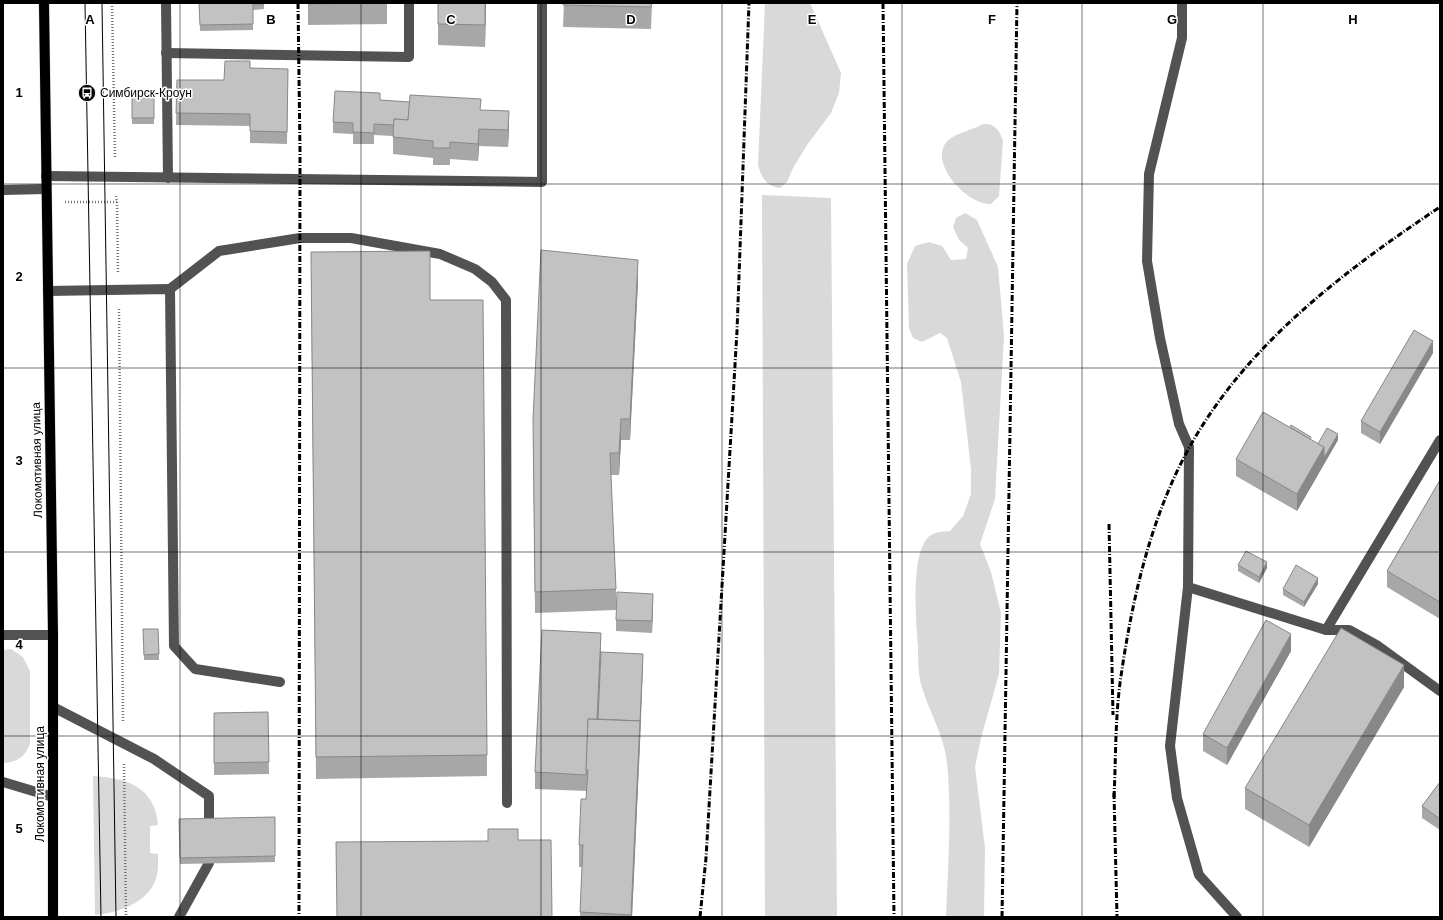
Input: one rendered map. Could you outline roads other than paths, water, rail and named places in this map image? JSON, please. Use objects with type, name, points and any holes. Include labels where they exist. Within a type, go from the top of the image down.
[{"type":"main road","name":"Локомотивная улица","points":[[44,3],[53,635],[53,917]]},
{"type":"lane","points":[[166,3],[168,178]]},
{"type":"lane","points":[[166,54],[409,57],[409,3]]},
{"type":"lane","points":[[46,176],[542,182],[542,3]]},
{"type":"lane","points":[[1182,3],[1182,38],[1149,174],[1148,261],[1161,345],[1179,424],[1189,447],[1188,587],[1170,746],[1177,798],[1199,875],[1237,917]]},
{"type":"lane","points":[[3,190],[46,190]]},
{"type":"lane","points":[[48,291],[170,290],[219,251],[300,238],[351,238],[440,254],[475,269],[492,282],[506,300],[507,803]]},
{"type":"lane","points":[[170,290],[174,646],[195,669],[280,682]]},
{"type":"lane","points":[[1326,630],[1440,440]]},
{"type":"lane","points":[[1188,587],[1326,630],[1349,630],[1378,646],[1440,691]]},
{"type":"lane","points":[[3,635],[53,635]]},
{"type":"lane","points":[[53,707],[154,759],[209,796],[209,824]]},
{"type":"lane","points":[[3,782],[53,797]]},
{"type":"lane","points":[[179,917],[209,863]]},
{"type":"tram line","points":[[85,3],[101,917]]},
{"type":"tram line","points":[[102,3],[116,917]]},
{"type":"railway","points":[[298,3],[300,151],[299,917]]},
{"type":"railway","points":[[700,917],[706,858],[737,331],[749,3]]},
{"type":"railway","points":[[883,3],[894,917]]},
{"type":"railway","points":[[1002,917],[1017,3]]},
{"type":"railway","points":[[1114,797],[1119,691],[1126,643],[1140,576],[1161,510],[1173,479],[1189,449],[1206,420],[1229,388],[1255,357],[1283,329],[1343,276],[1407,229],[1440,207]]},
{"type":"railway","points":[[1109,524],[1113,715]]},
{"type":"railway","points":[[1114,793],[1117,917]]},
{"type":"place","name":"Симбирск-Кроун","points":[[87,93]]}]
